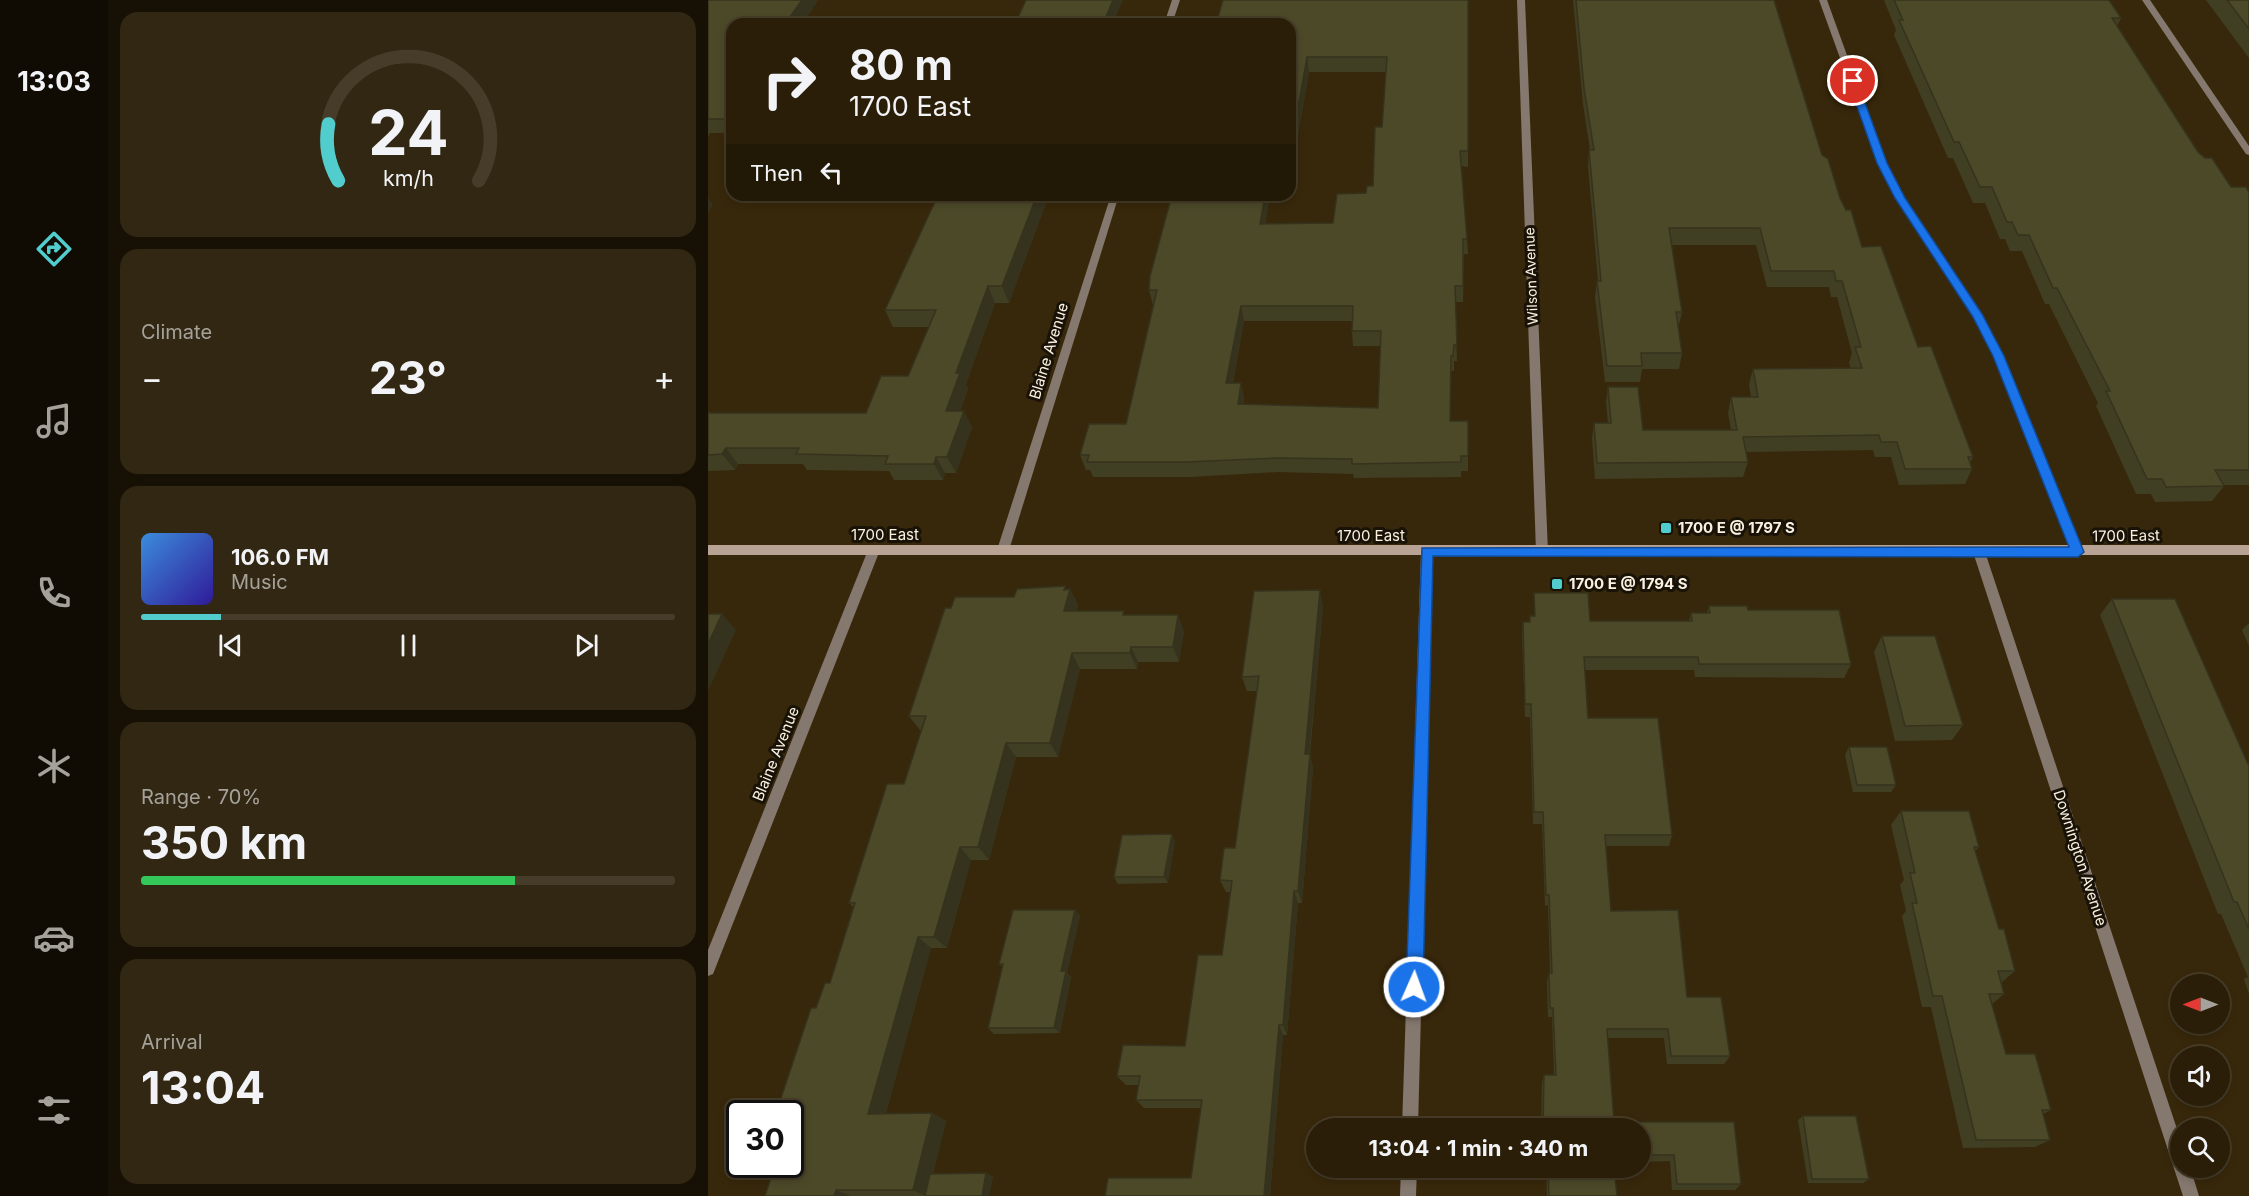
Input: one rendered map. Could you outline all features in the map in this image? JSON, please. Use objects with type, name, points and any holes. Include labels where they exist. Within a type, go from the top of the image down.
[{"type":"street","points":[[1170,18],[1176,0]]},
{"type":"street","name":"Wilson Avenue","points":[[1521,0],[1542,552]]},
{"type":"street","points":[[1823,0],[1882,163],[1900,198],[1978,317],[1998,356],[2078,552]]},
{"type":"street","points":[[2146,0],[2249,152]]},
{"type":"street","name":"Blaine Avenue","points":[[1004,550],[1113,201]]},
{"type":"street","name":"1700 East","points":[[708,550],[2078,552],[2249,550]]},
{"type":"street","name":"Blaine Avenue","points":[[708,969],[874,550]]},
{"type":"street","points":[[1410,1118],[1427,551]]},
{"type":"street","name":"Downington Avenue","points":[[1979,552],[2170,1133]]},
{"type":"street","points":[[1408,1196],[1409,1178]]},
{"type":"street","name":"Downington Avenue","points":[[2185,1178],[2191,1196]]},
{"type":"building","points":[[708,0],[802,0],[789,18],[726,18],[726,119],[708,119]]},
{"type":"building","points":[[1026,0],[1113,0],[1106,18],[1018,18]]},
{"type":"building","points":[[1223,0],[1468,0],[1468,151],[1460,151],[1467,239],[1463,239],[1463,286],[1455,286],[1457,345],[1454,345],[1453,356],[1451,356],[1450,421],[1468,421],[1468,456],[1461,456],[1461,462],[1352,464],[1352,459],[1275,458],[1186,462],[1087,462],[1089,455],[1080,455],[1089,424],[1126,424],[1157,290],[1149,290],[1150,276],[1170,201],[1264,201],[1260,224],[1333,223],[1337,194],[1366,193],[1367,186],[1373,186],[1375,127],[1382,127],[1387,57],[1307,57],[1296,120],[1296,18],[1218,18]],"holes":[[[1241,306],[1353,306],[1352,331],[1381,331],[1378,408],[1238,404],[1241,383],[1226,383]]]},
{"type":"building","points":[[1576,0],[1774,0],[1822,155],[1828,159],[1840,198],[1846,210],[1851,210],[1862,247],[1881,246],[1918,347],[1931,346],[1973,457],[1968,457],[1972,469],[1905,469],[1897,442],[1881,442],[1879,435],[1743,437],[1748,462],[1597,463],[1594,423],[1611,423],[1608,387],[1638,387],[1643,430],[1737,430],[1731,397],[1758,397],[1753,369],[1862,368],[1855,347],[1861,347],[1842,281],[1836,281],[1834,271],[1771,271],[1760,228],[1669,228],[1682,312],[1676,312],[1682,353],[1641,353],[1642,366],[1607,366],[1597,281],[1601,281],[1589,150],[1594,150],[1584,88]]},
{"type":"building","points":[[1894,0],[2109,0],[2121,18],[2112,18],[2198,152],[2205,158],[2212,158],[2231,187],[2246,187],[2249,192],[2249,470],[2215,470],[2224,486],[2166,487],[2162,479],[2147,479],[2106,391],[2110,391],[2057,288],[2053,288],[2029,235],[2018,235],[2012,222],[2007,222],[1992,187],[1980,187],[1959,142],[1954,142],[1899,20],[1903,20]]},
{"type":"building","points":[[2227,0],[2249,0],[2249,29]]},
{"type":"building","points":[[935,201],[1035,201],[1002,286],[988,286],[956,373],[960,373],[946,411],[964,411],[947,457],[936,457],[934,464],[885,464],[888,456],[796,454],[799,448],[726,448],[722,454],[708,455],[708,413],[866,413],[881,376],[908,376],[936,310],[885,310]]},
{"type":"building","points":[[1065,586],[1064,590],[1070,589],[1064,611],[1124,611],[1123,615],[1178,615],[1173,647],[1131,647],[1130,653],[1072,653],[1050,743],[1006,743],[978,847],[960,847],[934,937],[918,937],[868,1114],[932,1113],[913,1190],[836,1190],[834,1196],[765,1196],[771,1178],[804,1178],[804,1100],[780,1100],[811,1008],[816,1008],[825,983],[830,983],[855,903],[849,903],[887,784],[904,784],[926,716],[909,716],[945,608],[951,608],[955,597],[1014,597],[1017,589]]},
{"type":"building","points":[[1320,590],[1305,754],[1310,754],[1298,891],[1294,891],[1283,1025],[1279,1025],[1264,1196],[1105,1196],[1108,1178],[1191,1178],[1202,1100],[1136,1100],[1140,1076],[1117,1076],[1123,1045],[1185,1046],[1198,955],[1222,955],[1232,881],[1220,880],[1224,848],[1235,848],[1259,676],[1242,677],[1254,591]]},
{"type":"building","points":[[1534,593],[1588,593],[1590,621],[1692,621],[1691,613],[1710,613],[1709,606],[1747,606],[1748,610],[1839,610],[1851,664],[1699,664],[1698,657],[1584,657],[1588,718],[1658,718],[1672,835],[1605,835],[1611,911],[1678,910],[1687,997],[1721,997],[1730,1056],[1671,1056],[1668,1029],[1607,1029],[1614,1118],[1543,1118],[1544,1075],[1556,1075],[1553,1008],[1550,1008],[1549,973],[1552,973],[1543,812],[1534,812],[1531,704],[1525,704],[1523,622],[1530,622],[1530,616],[1535,616]]},
{"type":"building","points":[[2112,599],[2175,599],[2249,764],[2249,929],[2237,902],[2234,902]]},
{"type":"building","points":[[708,614],[722,614],[708,644]]},
{"type":"building","points":[[1882,636],[1935,636],[1963,725],[1905,726]]},
{"type":"building","points":[[1849,747],[1887,747],[1896,785],[1857,785]]},
{"type":"building","points":[[1901,811],[1969,811],[1979,847],[1974,847],[1999,929],[2004,929],[2015,971],[1998,971],[2004,994],[1989,994],[2006,1054],[2035,1054],[2051,1110],[2042,1110],[2050,1140],[1976,1140],[1942,996],[1933,996],[1912,903],[1917,903],[1910,873],[1915,873]]},
{"type":"building","points":[[1172,834],[1164,877],[1114,877],[1122,835]]},
{"type":"building","points":[[1013,910],[1075,910],[1061,971],[1066,971],[1054,1028],[988,1028],[1003,964],[999,964]]},
{"type":"building","points":[[1803,1116],[1856,1116],[1869,1179],[1812,1179]]},
{"type":"building","points":[[1651,1122],[1734,1122],[1741,1184],[1677,1184],[1674,1155],[1651,1155]]},
{"type":"building","points":[[986,1173],[982,1196],[925,1196],[930,1174]]},
{"type":"building","points":[[1548,1178],[1615,1178],[1617,1196],[1549,1196]]},
{"type":"place","name":"1700 E @ 1797 S","points":[[1666,528]]},
{"type":"place","name":"1700 E @ 1794 S","points":[[1557,584]]},
{"type":"route","points":[[1414,987],[1427,551],[2078,552],[1998,356],[1978,317],[1900,198],[1882,163],[1853,81]]}]
